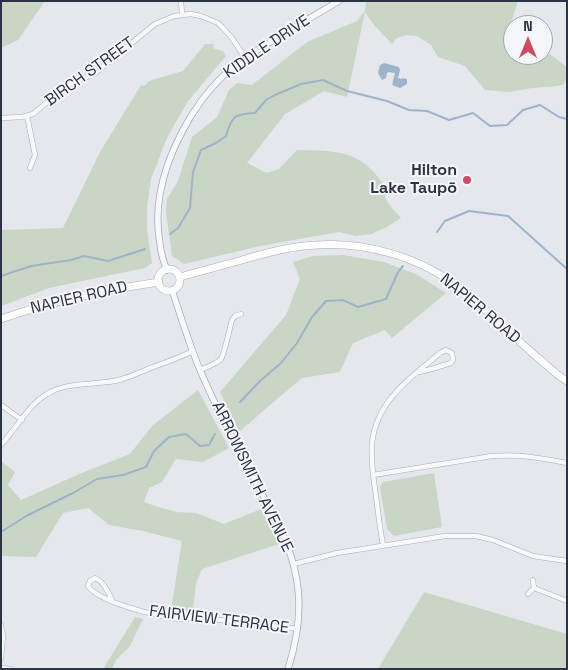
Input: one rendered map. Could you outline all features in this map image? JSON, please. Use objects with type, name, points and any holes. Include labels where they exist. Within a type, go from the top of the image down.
[{"type":"main road","name":"NAPIER ROAD","points":[[180,277],[269,252],[320,244],[353,245],[383,251],[422,265],[451,281],[532,353],[567,381]]},
{"type":"main road","points":[[167,270],[175,271],[180,277],[178,287],[172,290],[165,290],[159,282],[160,274],[167,270]]},
{"type":"main road","name":"NAPIER ROAD","points":[[1,318],[46,305],[129,286],[159,282]]},
{"type":"street","points":[[180,1],[182,14]]},
{"type":"street","name":"KIDDLE DRIVE","points":[[167,270],[161,252],[158,226],[159,196],[168,163],[182,132],[200,101],[223,76],[245,58],[308,18],[340,1]]},
{"type":"street","name":"BIRCH STREET","points":[[1,118],[33,114],[71,84],[94,74],[155,24],[182,14],[201,16],[218,23],[232,38],[245,58]]},
{"type":"street","points":[[27,116],[35,155],[30,168]]},
{"type":"street","name":"ARROWSMITH AVENUE","points":[[172,290],[200,370],[281,530],[294,564],[300,596],[298,629],[288,669]]},
{"type":"street","points":[[200,370],[221,360],[232,320],[240,314]]},
{"type":"street","points":[[383,545],[371,459],[371,444],[375,427],[380,414],[392,397],[440,352],[446,350],[452,353],[453,360],[451,363],[419,372]]},
{"type":"street","points":[[1,445],[38,400],[57,389],[116,381],[193,351]]},
{"type":"street","points":[[1,405],[22,420]]},
{"type":"street","points":[[373,475],[497,456],[525,455],[567,463]]},
{"type":"street","points":[[294,564],[337,553],[445,536],[476,536],[493,540],[533,556],[567,561]]},
{"type":"street","name":"FAIRVIEW TERRACE","points":[[113,602],[104,584],[95,578],[90,581],[88,586],[92,590],[113,602],[119,605],[173,618],[204,618],[298,629]]},
{"type":"street","points":[[533,580],[534,588]]},
{"type":"street","points":[[528,594],[534,588]]},
{"type":"street","points":[[534,588],[567,601]]},
{"type":"street","points":[[1,625],[4,636],[1,658]]},
{"type":"street","points":[[1,668],[11,669]]},
{"type":"green space","points":[[1,1],[45,1],[18,40],[1,48]]},
{"type":"green space","points":[[366,1],[518,1],[514,15],[503,15],[503,65],[553,65],[553,56],[567,67],[567,77],[564,84],[558,86],[509,92],[485,90],[465,66],[438,57],[431,45],[417,36],[406,35],[397,38],[392,44],[374,25],[365,12],[347,97],[324,91],[285,114],[247,163],[267,173],[279,169],[297,150],[346,154],[365,164],[374,173],[384,186],[387,202],[401,218],[371,234],[356,236],[339,232],[260,246],[184,264],[172,256],[166,212],[167,199],[178,181],[192,137],[217,117],[229,90],[237,83],[252,85],[307,42],[357,21],[365,11]]},
{"type":"green space","points":[[205,44],[213,44],[214,49],[223,51],[226,56],[188,101],[167,138],[151,179],[147,207],[147,230],[152,263],[145,268],[49,288],[1,306],[1,230],[63,228],[100,152],[141,85],[144,86],[149,81],[183,71]]},
{"type":"green space","points":[[343,255],[384,262],[416,274],[446,293],[392,338],[385,330],[353,343],[340,372],[302,378],[239,432],[220,392],[286,315],[300,279],[293,262],[313,256]]},
{"type":"green space","points":[[198,390],[229,448],[203,462],[176,459],[162,482],[149,488],[144,502],[176,512],[196,513],[224,524],[261,509],[279,544],[202,569],[196,583],[193,611],[171,610],[182,541],[109,525],[88,508],[63,513],[36,557],[1,556],[2,462],[15,472],[8,485],[21,500],[130,454],[152,426]]},
{"type":"green space","points":[[434,473],[442,527],[394,536],[387,529],[380,487],[383,482]]},
{"type":"green space","points":[[424,592],[567,634],[567,669],[378,669]]},
{"type":"green space","points":[[135,617],[143,619],[130,646],[116,660],[112,669],[103,669]]},
{"type":"water","points":[[384,63],[399,67],[398,78],[407,79],[407,84],[400,88],[392,85],[395,73],[389,72],[386,78],[382,80],[378,73],[380,65]]},
{"type":"waterway","points":[[170,234],[178,228],[190,208],[193,172],[201,150],[226,136],[230,124],[235,117],[255,113],[266,100],[301,84],[323,80],[347,91],[387,101],[409,110],[427,111],[449,120],[473,113],[490,126],[507,125],[523,110],[540,105],[559,117],[567,119]]},
{"type":"waterway","points":[[437,232],[445,221],[469,211],[508,216],[567,269]]},
{"type":"waterway","points":[[1,276],[31,266],[71,260],[84,256],[108,261],[145,249]]},
{"type":"waterway","points":[[240,402],[281,363],[297,343],[312,317],[326,301],[343,300],[358,307],[386,299],[398,272],[403,266]]},
{"type":"waterway","points":[[1,532],[28,515],[97,479],[123,475],[146,467],[154,451],[169,437],[186,434],[200,446],[209,445],[215,434]]},
{"type":"place","name":"Hilton Lake Taupō","points":[[467,180]]}]
